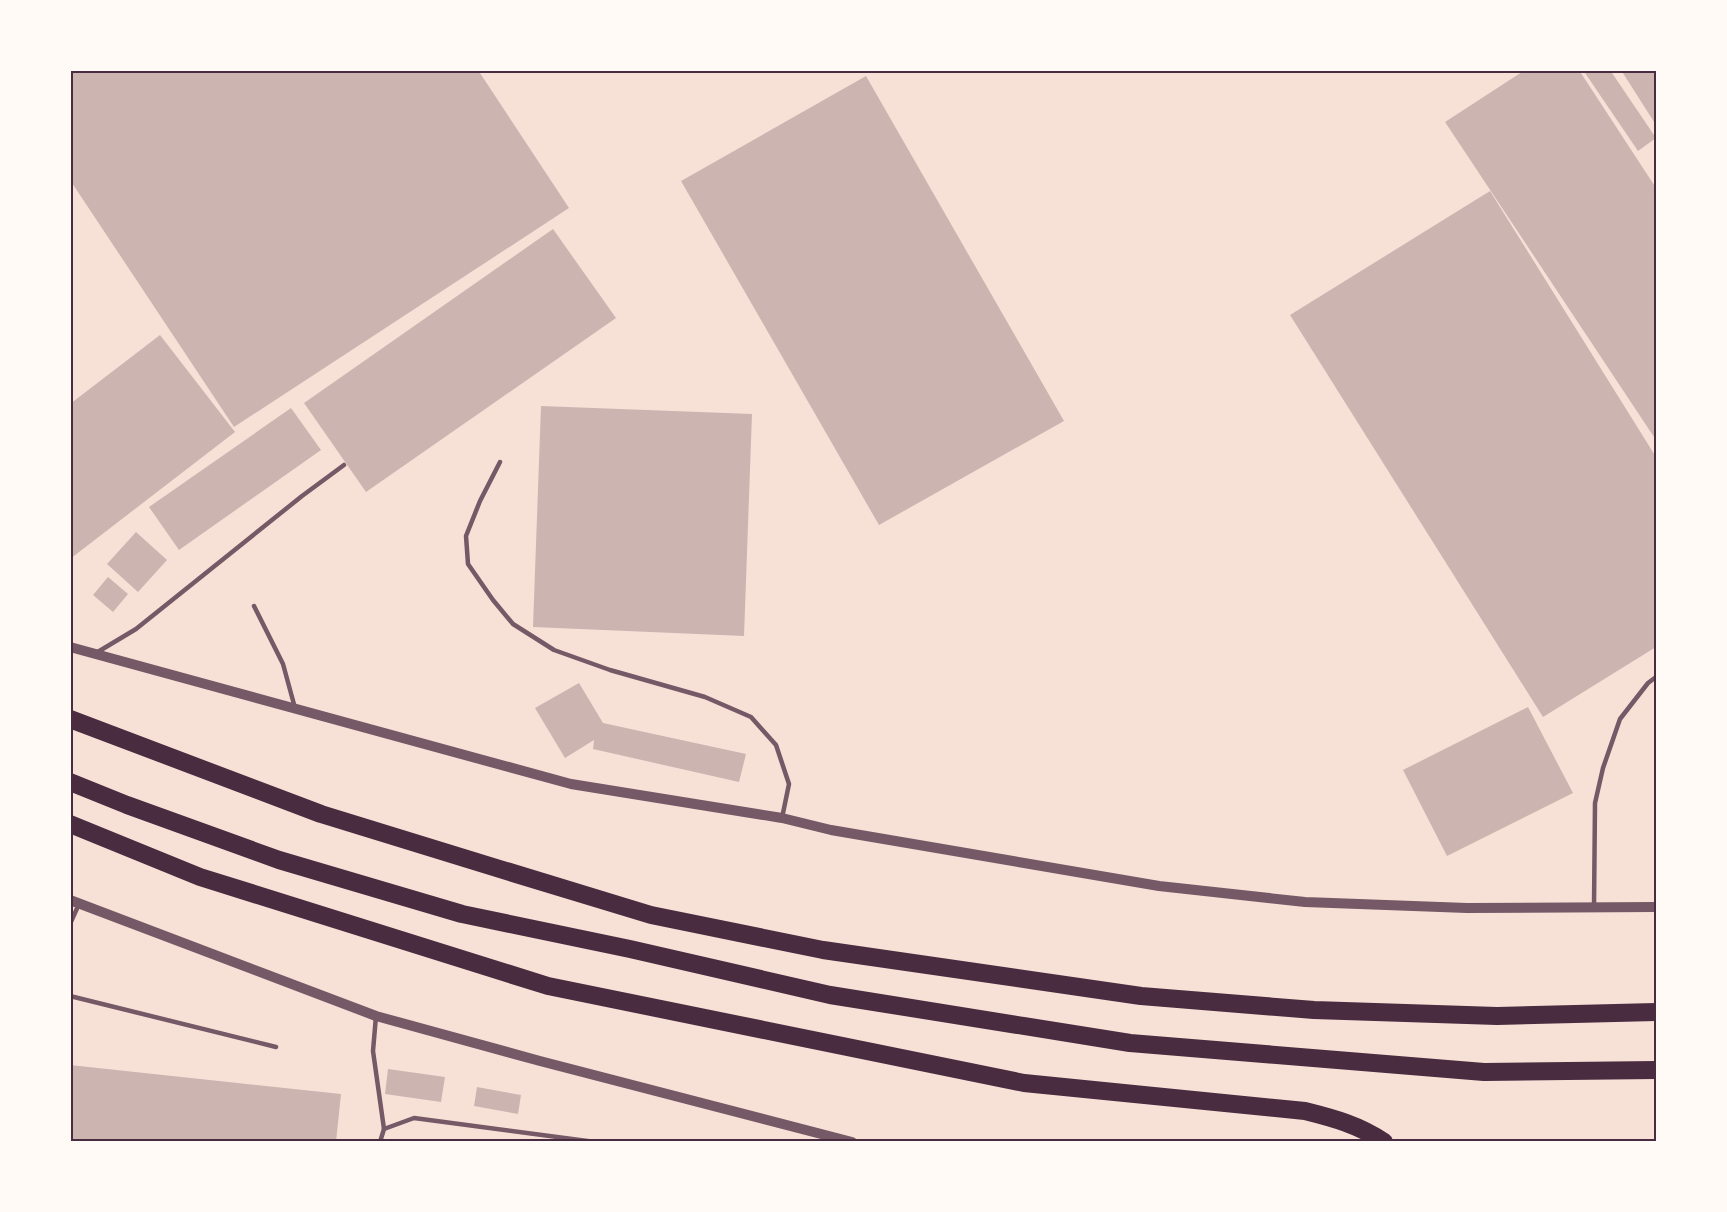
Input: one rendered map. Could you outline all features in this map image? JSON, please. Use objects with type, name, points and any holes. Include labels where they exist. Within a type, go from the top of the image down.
[{"type":"highway","points":[[70,719],[321,814],[503,870],[651,915],[824,950],[1141,996],[1314,1010],[1497,1016],[1656,1012]]},
{"type":"highway","points":[[70,782],[279,860],[462,914],[830,995],[1130,1043],[1484,1072],[1656,1070]]},
{"type":"highway","points":[[70,824],[200,877],[548,986],[1024,1083],[1305,1111],[1338,1119],[1369,1131],[1384,1142]]},
{"type":"street","points":[[70,647],[571,784],[782,818],[831,831],[1159,886],[1283,899],[1467,908],[1656,907]]},
{"type":"street","points":[[75,902],[376,1016],[852,1142]]},
{"type":"lane","points":[[500,462],[480,501],[466,536],[468,564],[493,600],[513,624],[554,650],[610,670],[705,697],[751,717],[776,745],[789,784],[782,818]]},
{"type":"lane","points":[[96,653],[136,629],[344,465]]},
{"type":"lane","points":[[254,606],[283,664],[295,708]]},
{"type":"lane","points":[[1594,907],[1595,803],[1603,768],[1620,719],[1648,683],[1656,677]]},
{"type":"lane","points":[[70,924],[75,902]]},
{"type":"lane","points":[[70,996],[276,1047]]},
{"type":"lane","points":[[376,1016],[373,1051],[384,1129],[380,1142]]},
{"type":"lane","points":[[384,1129],[414,1118],[595,1142]]},
{"type":"building","points":[[70,70],[478,70],[569,208],[234,427],[70,180]]},
{"type":"building","points":[[1525,70],[1579,70],[1656,188],[1656,440],[1445,122]]},
{"type":"building","points":[[1583,70],[1610,70],[1656,138],[1638,151]]},
{"type":"building","points":[[1621,70],[1656,70],[1656,125]]},
{"type":"building","points":[[866,76],[1064,421],[879,525],[681,181]]},
{"type":"building","points":[[1490,191],[1656,457],[1656,647],[1543,717],[1290,315]]},
{"type":"building","points":[[553,229],[616,318],[366,492],[304,403]]},
{"type":"building","points":[[160,335],[235,432],[70,559],[70,404]]},
{"type":"building","points":[[541,406],[752,414],[744,636],[533,627]]},
{"type":"building","points":[[291,408],[321,450],[179,550],[149,507]]},
{"type":"building","points":[[136,532],[167,560],[138,592],[107,564]]},
{"type":"building","points":[[108,577],[128,594],[113,612],[93,595]]},
{"type":"building","points":[[579,683],[603,723],[746,754],[739,782],[593,749],[594,740],[565,758],[535,708]]},
{"type":"building","points":[[1528,707],[1573,793],[1447,856],[1403,770]]},
{"type":"building","points":[[70,1065],[341,1094],[336,1142],[70,1142]]},
{"type":"building","points":[[388,1069],[445,1077],[441,1102],[385,1094]]},
{"type":"building","points":[[477,1087],[521,1095],[518,1114],[474,1106]]}]
